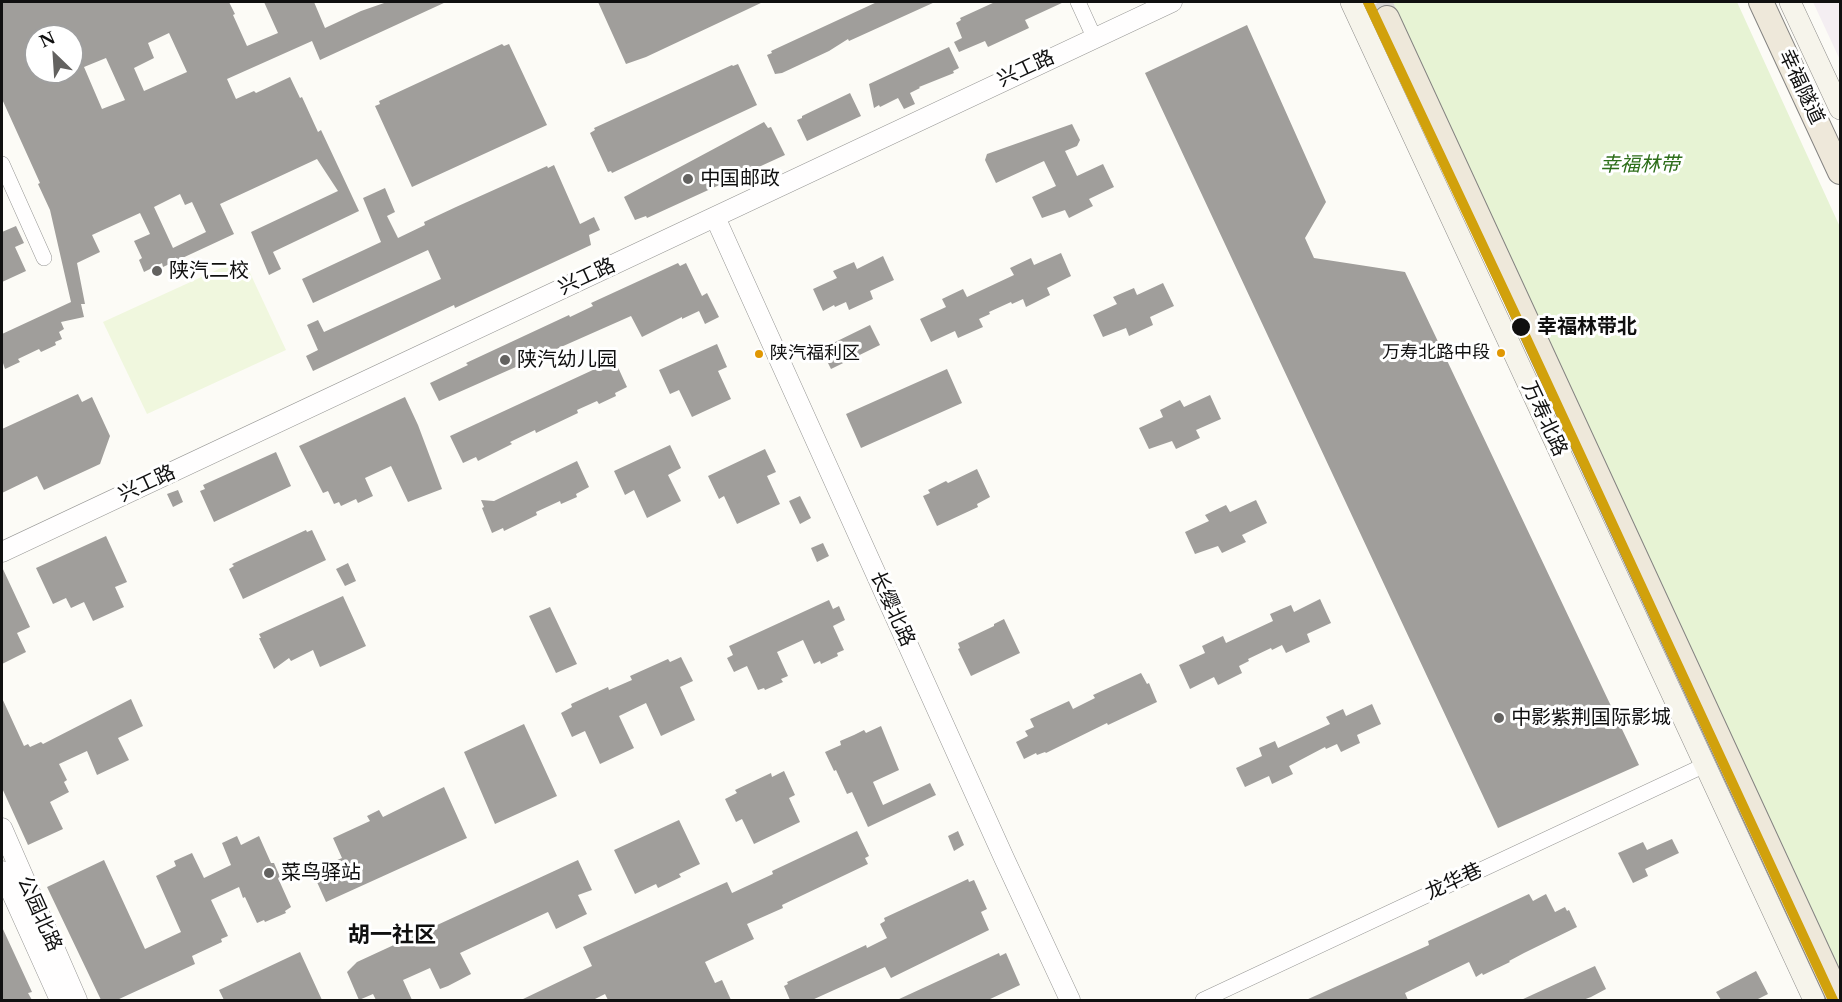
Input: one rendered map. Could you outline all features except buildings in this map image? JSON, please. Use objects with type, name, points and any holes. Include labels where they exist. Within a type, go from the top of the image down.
[{"type":"main road","name":"万寿北路","points":[[1351,2],[1814,1000]]},
{"type":"main road","name":"幸福隧道","points":[[1761,2],[1840,172]]},
{"type":"main road","points":[[1790,2],[1840,109]]},
{"type":"main road","points":[[1387,18],[1840,1000]]},
{"type":"main road","points":[[1636,618],[1693,679]]},
{"type":"street","points":[[1078,2],[1094,37]]},
{"type":"street","name":"兴工路","points":[[2,552],[1172,2]]},
{"type":"street","points":[[2,164],[44,258]]},
{"type":"street","name":"长缨北路","points":[[715,217],[1070,1000]]},
{"type":"street","name":"龙华巷","points":[[1203,1000],[1705,765]]},
{"type":"street","name":"公园北路","points":[[2,828],[77,1000]]},
{"type":"street","name":"公园北路","points":[[2,871],[60,1000]]},
{"type":"shaded area","points":[[1813,2],[1840,2],[1840,60]]},
{"type":"green space","name":"幸福林带","points":[[1393,2],[1737,2],[1840,227],[1840,970]]},
{"type":"green space","points":[[243,258],[286,350],[147,414],[103,322]]},
{"type":"tunnel","points":[[1380,2],[1387,18]]},
{"type":"transit line","points":[[1368,2],[1833,1000]]},
{"type":"place","name":"中国邮政","points":[[688,179]]},
{"type":"place","name":"陕汽二校","points":[[157,271]]},
{"type":"place","name":"幸福林带北","points":[[1521,327]]},
{"type":"place","name":"万寿北路中段","points":[[1501,353]]},
{"type":"place","name":"陕汽福利区","points":[[759,354]]},
{"type":"place","name":"陕汽幼儿园","points":[[505,360]]},
{"type":"place","name":"中影紫荆国际影城","points":[[1499,718]]},
{"type":"place","name":"菜鸟驿站","points":[[269,873]]},
{"type":"district","name":"胡一社区","points":[[392,936]]}]
